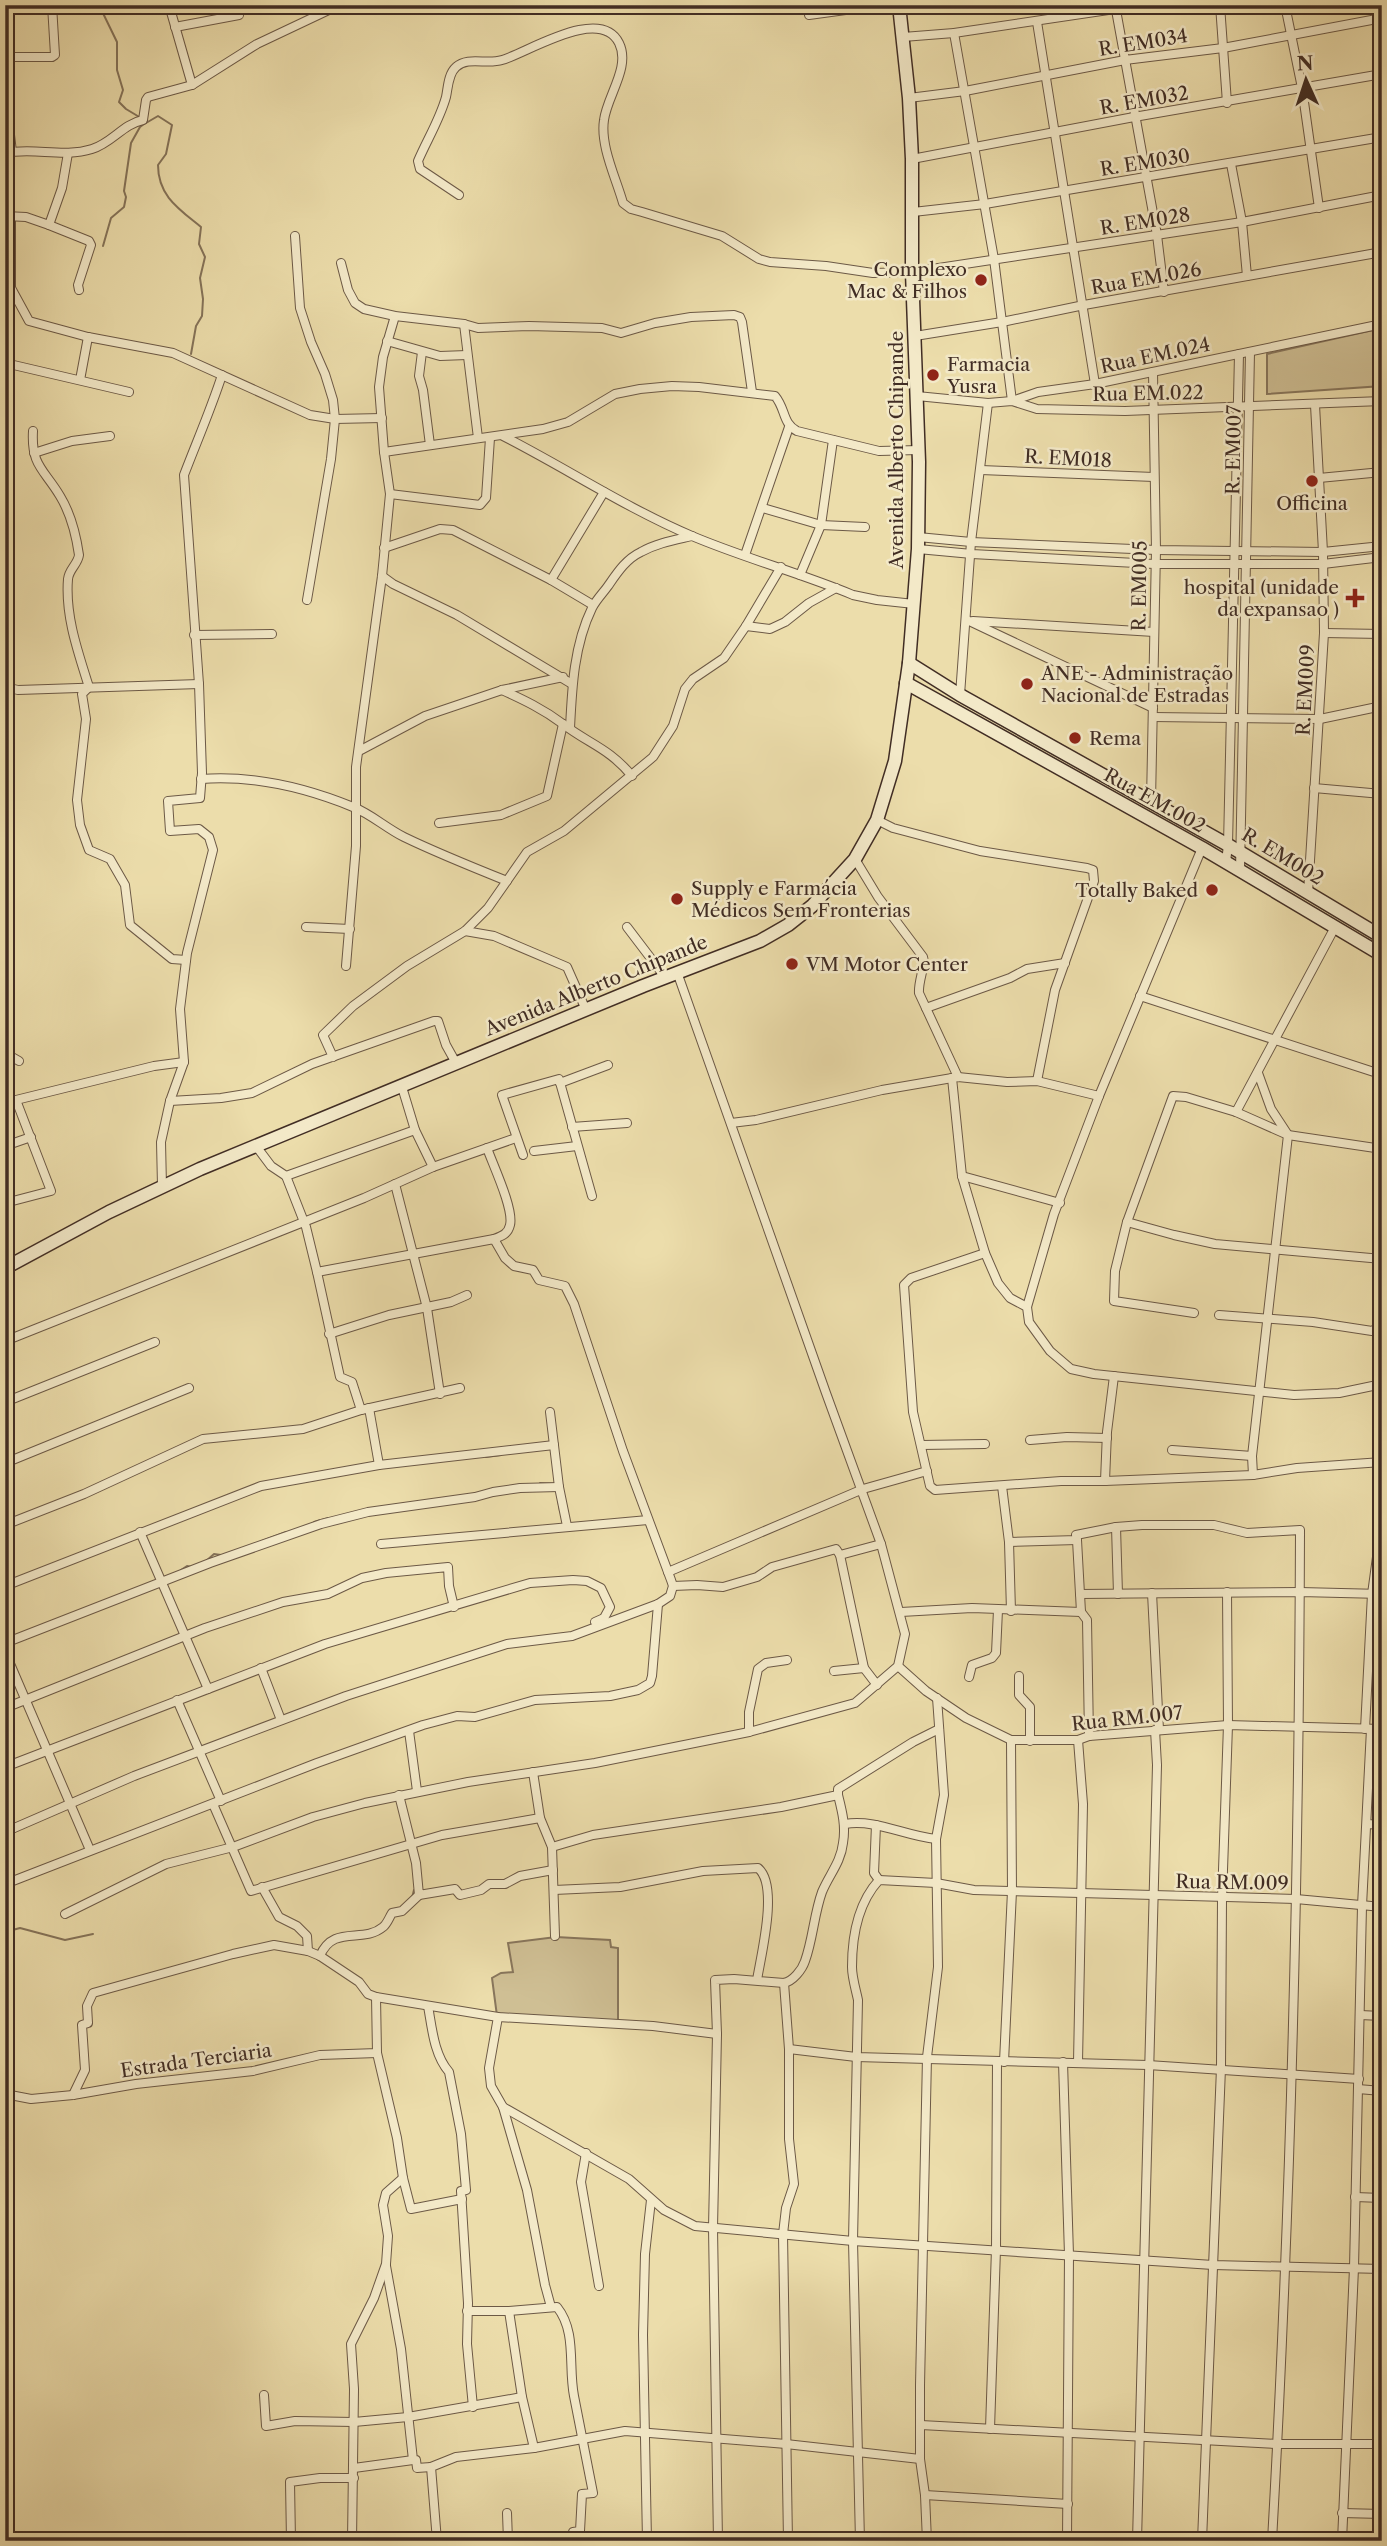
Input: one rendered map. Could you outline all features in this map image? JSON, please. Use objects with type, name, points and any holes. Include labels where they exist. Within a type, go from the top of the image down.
[{"type":"main road","name":"Avenida Alberto Chipande","points":[[5,1268],[162,1186],[456,1063],[760,941],[788,925],[812,906],[855,859],[877,820],[895,761],[909,663],[918,543],[919,450],[912,272],[912,159],[909,98],[899,5]]},
{"type":"main road","name":"R. EM002","points":[[909,663],[960,695],[1228,845],[1382,937]]},
{"type":"main road","name":"Rua EM.002","points":[[906,683],[1202,848],[1382,955]]},
{"type":"street","points":[[6,5],[8,153],[27,150],[68,153],[97,147],[117,136],[131,122],[143,120],[148,97],[192,85],[257,44],[331,9],[330,5]]},
{"type":"street","points":[[7,57],[55,55],[52,5]]},
{"type":"street","points":[[169,5],[192,85]]},
{"type":"street","points":[[809,15],[882,5]]},
{"type":"street","points":[[903,37],[1037,22],[1142,5]]},
{"type":"street","points":[[1220,5],[1227,103]]},
{"type":"street","points":[[1285,5],[1301,88],[1318,208]]},
{"type":"street","points":[[1375,5],[1380,18],[1382,47]]},
{"type":"street","points":[[1116,10],[1157,235],[1164,292]]},
{"type":"street","points":[[175,27],[239,15]]},
{"type":"street","name":"R. EM034","points":[[909,98],[965,91],[1125,60],[1223,48],[1380,18]]},
{"type":"street","points":[[1037,22],[1095,384]]},
{"type":"street","name":"R. EM028","points":[[459,195],[420,169],[418,161],[444,102],[451,73],[456,66],[476,61],[496,62],[506,59],[561,33],[601,30],[613,34],[621,45],[620,73],[607,105],[603,134],[623,203],[631,209],[722,236],[759,259],[770,262],[873,273],[912,272],[1242,222],[1382,195]]},
{"type":"street","points":[[954,33],[994,259],[1012,401]]},
{"type":"street","name":"R. EM032","points":[[912,159],[1382,74]]},
{"type":"street","name":"R. EM030","points":[[913,212],[985,204],[1382,137]]},
{"type":"street","points":[[49,225],[62,188],[68,153]]},
{"type":"street","points":[[1231,164],[1242,222],[1247,276]]},
{"type":"street","points":[[5,189],[8,216],[8,288],[29,321],[88,337],[173,353],[310,415],[335,419],[382,418]]},
{"type":"street","points":[[8,216],[26,217],[89,241],[91,245],[78,285],[79,290]]},
{"type":"street","points":[[295,236],[300,308],[325,374],[333,400],[335,419],[331,459],[307,600]]},
{"type":"street","name":"Rua EM.026","points":[[915,336],[1382,252]]},
{"type":"street","points":[[341,263],[348,290],[355,303],[364,309],[478,328],[602,328],[621,333],[655,323],[691,317],[734,315],[742,321],[752,392]]},
{"type":"street","points":[[346,966],[356,846],[356,767],[382,576],[390,494],[380,387],[383,357],[395,316]]},
{"type":"street","points":[[464,324],[478,438]]},
{"type":"street","name":"Rua EM.024","points":[[1012,401],[1038,392],[1095,384],[1382,324]]},
{"type":"street","points":[[80,380],[88,337]]},
{"type":"street","points":[[387,341],[440,356],[467,355]]},
{"type":"street","points":[[422,352],[419,376],[424,390],[430,445]]},
{"type":"street","name":"R. EM007","points":[[1240,871],[1250,352]]},
{"type":"street","name":"R. EM007","points":[[1226,862],[1239,354]]},
{"type":"street","points":[[5,363],[129,391]]},
{"type":"street","name":"R. EM005","points":[[1151,802],[1156,550],[1153,372]]},
{"type":"street","points":[[162,1186],[161,1142],[170,1101],[184,1062],[180,1009],[187,960],[213,850],[209,837],[199,829],[170,831],[168,801],[200,797],[201,779],[199,684],[184,475],[191,451],[207,422],[222,375]]},
{"type":"street","points":[[384,452],[503,436],[568,422],[615,394],[672,386],[775,396],[781,403],[789,427],[879,451],[919,450]]},
{"type":"street","name":"Rua EM.022","points":[[917,396],[988,403],[1012,401],[1037,409],[1125,411],[1382,401]]},
{"type":"street","points":[[960,695],[971,542],[988,403]]},
{"type":"street","name":"R. EM009","points":[[1308,893],[1324,633],[1324,552],[1315,405]]},
{"type":"street","points":[[745,555],[789,427]]},
{"type":"street","points":[[33,431],[37,464],[65,505],[76,538],[79,559],[68,577],[71,629],[89,687]]},
{"type":"street","points":[[34,453],[72,441],[110,436]]},
{"type":"street","points":[[503,436],[560,464],[604,492],[692,536],[836,588],[877,600],[914,604]]},
{"type":"street","points":[[390,494],[480,505],[486,498],[490,438]]},
{"type":"street","points":[[800,575],[821,525],[833,440]]},
{"type":"street","name":"R. EM018","points":[[981,470],[1154,477]]},
{"type":"street","points":[[1319,478],[1382,472]]},
{"type":"street","points":[[551,580],[604,492]]},
{"type":"street","points":[[763,508],[821,525],[865,527]]},
{"type":"street","points":[[384,548],[440,530],[453,530],[551,580],[593,605]]},
{"type":"street","points":[[439,823],[501,814],[547,796],[566,726],[582,635],[593,605],[619,569],[639,552],[692,536]]},
{"type":"street","points":[[918,543],[971,542],[1156,550],[1324,552],[1382,546]]},
{"type":"street","points":[[918,543],[972,554],[1154,564],[1323,564],[1382,557]]},
{"type":"street","points":[[333,1056],[323,1035],[333,1024],[407,966],[465,931],[488,908],[527,852],[564,831],[653,757],[673,726],[685,689],[692,679],[724,658],[780,567]]},
{"type":"street","points":[[382,576],[480,628],[572,684]]},
{"type":"street","points":[[746,626],[770,629],[836,588]]},
{"type":"street","points":[[967,620],[1154,632]]},
{"type":"street","points":[[967,620],[1153,713],[1320,719],[1382,706]]},
{"type":"street","points":[[1324,633],[1382,634]]},
{"type":"street","points":[[194,635],[272,634]]},
{"type":"street","points":[[359,751],[425,716],[502,690],[563,677]]},
{"type":"street","points":[[5,687],[18,690],[199,684]]},
{"type":"street","points":[[89,687],[82,694],[86,719],[77,800],[80,825],[89,850],[110,859],[125,885],[131,925],[172,959],[187,960]]},
{"type":"street","points":[[502,690],[530,702],[610,752],[632,776]]},
{"type":"street","points":[[201,779],[223,777],[288,784],[354,807],[401,836],[507,881]]},
{"type":"street","points":[[1314,788],[1382,794]]},
{"type":"street","points":[[877,820],[893,828],[980,850],[1093,870],[1094,881],[1055,990],[1037,1081]]},
{"type":"street","points":[[1202,848],[1099,1096],[1054,1214],[1027,1307],[1029,1322],[1049,1351],[1071,1368],[1114,1376],[1294,1395],[1339,1393],[1382,1384]]},
{"type":"street","points":[[855,859],[878,897],[925,961],[918,983],[919,993],[955,1077],[962,1176],[985,1252],[998,1283],[1010,1298],[1027,1307]]},
{"type":"street","points":[[306,927],[350,929]]},
{"type":"street","points":[[65,1914],[166,1864],[233,1847],[313,1817],[417,1791],[595,1763],[749,1732],[855,1703],[898,1666],[905,1634],[881,1544],[730,1124],[671,975],[627,927]]},
{"type":"street","points":[[1236,1112],[1335,929]]},
{"type":"street","points":[[465,931],[494,936],[567,967],[586,1010]]},
{"type":"street","points":[[926,1008],[1027,970],[1065,963]]},
{"type":"street","points":[[1140,996],[1377,1073],[1382,1079]]},
{"type":"street","points":[[170,1101],[252,1093],[333,1056],[434,1021],[438,1021],[446,1045],[456,1063]]},
{"type":"street","points":[[5,1053],[19,1061]]},
{"type":"street","points":[[5,1203],[51,1191],[16,1100],[154,1066],[184,1062]]},
{"type":"street","points":[[560,1083],[608,1065]]},
{"type":"street","points":[[1253,1475],[1252,1456],[1287,1135],[1271,1109],[1258,1073]]},
{"type":"street","points":[[730,1124],[882,1090],[955,1077],[1007,1082],[1037,1081],[1099,1096]]},
{"type":"street","points":[[523,1155],[502,1095],[559,1079],[592,1196]]},
{"type":"street","points":[[402,1087],[415,1130],[433,1167]]},
{"type":"street","points":[[1194,1313],[1114,1301],[1115,1271],[1128,1222],[1173,1096],[1186,1097],[1236,1112],[1287,1135],[1382,1149]]},
{"type":"street","points":[[572,1127],[628,1123]]},
{"type":"street","points":[[286,1176],[415,1130]]},
{"type":"street","points":[[5,1146],[31,1137]]},
{"type":"street","points":[[5,1340],[303,1222],[433,1167],[516,1138]]},
{"type":"street","points":[[256,1146],[271,1166],[286,1176],[317,1272],[340,1377],[352,1382],[365,1409],[379,1465]]},
{"type":"street","points":[[534,1151],[578,1146]]},
{"type":"street","points":[[317,1272],[505,1235],[511,1215],[487,1148]]},
{"type":"street","points":[[962,1176],[1060,1203]]},
{"type":"street","points":[[395,1184],[426,1308],[440,1394]]},
{"type":"street","points":[[1128,1222],[1215,1244],[1382,1259]]},
{"type":"street","points":[[5,1832],[200,1751],[390,1681],[507,1644],[554,1639],[583,1632],[658,1604],[670,1596],[673,1587],[574,1304],[565,1286],[538,1280],[533,1270],[514,1266],[505,1258],[494,1239]]},
{"type":"street","points":[[985,1252],[911,1279],[904,1285],[913,1412],[930,1486],[935,1490],[1061,1481],[1253,1475],[1297,1468],[1382,1465],[1368,1729],[1354,2268],[1342,2541]]},
{"type":"street","points":[[329,1334],[467,1295]]},
{"type":"street","points":[[1219,1315],[1313,1322],[1372,1331],[1381,1326],[1382,1319]]},
{"type":"street","points":[[5,1402],[155,1342]]},
{"type":"street","points":[[1105,1481],[1114,1376]]},
{"type":"street","points":[[5,1463],[189,1388]]},
{"type":"street","points":[[5,1525],[84,1494],[203,1439],[303,1429],[365,1409],[460,1388]]},
{"type":"street","points":[[550,1412],[559,1487],[567,1526]]},
{"type":"street","points":[[1030,1440],[1107,1438]]},
{"type":"street","points":[[922,1444],[985,1444]]},
{"type":"street","points":[[5,1586],[261,1486],[379,1465],[554,1445]]},
{"type":"street","points":[[1172,1450],[1252,1456]]},
{"type":"street","points":[[668,1572],[863,1489],[927,1471]]},
{"type":"street","points":[[1002,1486],[1009,1542],[1011,1611]]},
{"type":"street","points":[[5,1643],[163,1581],[321,1524],[368,1512],[475,1497],[511,1489],[559,1487]]},
{"type":"street","points":[[381,1544],[648,1520]]},
{"type":"street","points":[[1089,1735],[1087,1620],[1081,1612],[1076,1535],[1116,1527],[1214,1525],[1247,1534],[1300,1530],[1300,1727],[1296,1899],[1285,2267],[1272,2541]]},
{"type":"street","points":[[1116,1527],[1118,1594]]},
{"type":"street","points":[[140,1532],[208,1689]]},
{"type":"street","points":[[1009,1542],[1077,1540]]},
{"type":"street","points":[[840,1555],[881,1544]]},
{"type":"street","points":[[673,1587],[697,1584],[723,1587],[757,1577],[772,1567],[836,1549],[840,1555],[864,1668],[877,1685]]},
{"type":"street","points":[[5,1708],[187,1636],[283,1602],[328,1594],[362,1578],[407,1570],[448,1567],[454,1607]]},
{"type":"street","points":[[5,1767],[325,1644],[530,1583],[587,1581],[601,1588],[610,1607],[604,1618],[588,1626],[583,1632]]},
{"type":"street","points":[[1202,2541],[1221,2068],[1222,1899],[1228,1725],[1227,1592]]},
{"type":"street","points":[[1137,2541],[1157,1765],[1152,1593]]},
{"type":"street","points":[[1080,1594],[1377,1594]]},
{"type":"street","points":[[5,1884],[317,1763],[445,1719],[457,1716],[475,1717],[534,1700],[610,1696],[645,1688],[652,1676],[658,1604]]},
{"type":"street","points":[[901,1612],[972,1608],[1081,1612]]},
{"type":"street","points":[[969,1677],[972,1665],[992,1658],[996,1653],[999,1610]]},
{"type":"street","points":[[5,1652],[90,1850]]},
{"type":"street","points":[[749,1732],[749,1712],[758,1668],[766,1663],[787,1660]]},
{"type":"street","name":"Rua RM.007","points":[[898,1666],[966,1718],[1011,1740],[1078,1740],[1089,1735],[1228,1725],[1382,1729]]},
{"type":"street","points":[[261,1668],[281,1720]]},
{"type":"street","points":[[834,1671],[864,1668]]},
{"type":"street","points":[[1019,1676],[1019,1695],[1030,1707],[1030,1741]]},
{"type":"street","points":[[927,2541],[920,2425],[927,2057],[938,1967],[936,1839],[944,1795],[937,1698]]},
{"type":"street","points":[[177,1700],[200,1751],[251,1891],[442,1835],[540,1818]]},
{"type":"street","points":[[718,2541],[713,2228],[717,2034],[715,1980],[784,1983],[794,1977],[805,1961],[823,1890],[842,1852],[845,1824],[838,1788],[939,1729]]},
{"type":"street","points":[[409,1731],[417,1791]]},
{"type":"street","points":[[990,2429],[1001,2062],[1012,1891],[1011,1740]]},
{"type":"street","points":[[1078,1740],[1083,1804],[1078,2062]]},
{"type":"street","points":[[533,1772],[540,1818],[552,1847],[555,1936]]},
{"type":"street","points":[[399,1795],[419,1880],[419,1895]]},
{"type":"street","points":[[552,1847],[593,1835],[781,1807],[838,1795]]},
{"type":"street","points":[[845,1824],[858,1822],[915,1837],[936,1839]]},
{"type":"street","points":[[1367,1824],[1382,1825]]},
{"type":"street","points":[[860,2541],[853,2241],[858,2000],[852,1970],[862,1904],[879,1880],[874,1873],[876,1825]]},
{"type":"street","points":[[554,1890],[620,1887],[703,1871],[758,1868],[764,1873],[766,1882],[767,1920],[757,1980]]},
{"type":"street","points":[[320,1956],[333,1940],[345,1935],[369,1934],[385,1927],[392,1913],[402,1911],[419,1895],[449,1888],[455,1889],[460,1895],[481,1890],[489,1884],[505,1884],[520,1875],[553,1870]]},
{"type":"street","name":"Rua RM.009","points":[[879,1880],[936,1883],[974,1890],[1296,1899],[1382,1908]]},
{"type":"street","points":[[262,1888],[279,1917],[303,1930],[307,1936],[309,1951]]},
{"type":"street","points":[[73,2095],[85,2070],[82,2025],[88,2023],[88,2006],[93,1993],[262,1946],[284,1946],[309,1951],[359,1982],[369,1994],[376,1997],[498,2017],[653,2026],[717,2034]]},
{"type":"street","points":[[784,1983],[789,2049],[789,2139],[794,2184],[786,2208],[783,2234],[788,2541]]},
{"type":"street","points":[[376,1997],[377,2053],[411,2209],[462,2199]]},
{"type":"street","points":[[428,2006],[442,2065],[449,2072],[461,2134],[466,2190],[461,2191],[467,2344],[473,2406]]},
{"type":"street","points":[[1360,2015],[1382,2016]]},
{"type":"street","points":[[498,2017],[489,2068],[491,2087],[503,2107],[520,2161],[544,2285],[551,2307]]},
{"type":"street","points":[[789,2049],[856,2057],[927,2057],[1001,2062],[1221,2068],[1291,2076],[1359,2079]]},
{"type":"street","name":"Estrada Terciaria","points":[[5,2094],[31,2099],[73,2095],[136,2084],[253,2071],[320,2055],[377,2053]]},
{"type":"street","points":[[1063,2062],[1069,2255],[1067,2541]]},
{"type":"street","points":[[1358,2089],[1382,2091]]},
{"type":"street","points":[[503,2107],[586,2152],[629,2179],[651,2200],[684,2222],[713,2228],[853,2241],[1213,2265],[1382,2269]]},
{"type":"street","points":[[586,2152],[581,2182],[599,2286]]},
{"type":"street","points":[[403,2178],[386,2193],[383,2205],[387,2236],[386,2264],[401,2348],[413,2460],[416,2460],[417,2468],[431,2467],[456,2457],[534,2448],[625,2431],[786,2444],[920,2459]]},
{"type":"street","points":[[1355,2197],[1382,2198]]},
{"type":"street","points":[[647,2541],[643,2321],[645,2254],[651,2200]]},
{"type":"street","points":[[352,2541],[354,2422],[351,2344],[374,2298],[386,2264]]},
{"type":"street","points":[[467,2311],[509,2311],[557,2306],[566,2318],[573,2362],[573,2392],[593,2493],[582,2494],[580,2531],[573,2532],[572,2541]]},
{"type":"street","points":[[509,2311],[522,2397],[534,2448]]},
{"type":"street","points":[[264,2395],[266,2426],[307,2421],[354,2422],[408,2417],[522,2397]]},
{"type":"street","points":[[920,2425],[1277,2444],[1382,2444]]},
{"type":"street","points":[[354,2468],[413,2460]]},
{"type":"street","points":[[431,2467],[437,2541]]},
{"type":"street","points":[[291,2541],[290,2482],[320,2478],[354,2478]]},
{"type":"street","points":[[925,2495],[1068,2504]]},
{"type":"street","points":[[507,2513],[508,2541]]},
{"type":"street","points":[[1342,2513],[1382,2514]]},
{"type":"shaded area","points":[[1382,328],[1382,386],[1267,394],[1267,354]]},
{"type":"shaded area","points":[[556,1937],[610,1940],[611,1947],[618,1948],[618,2023],[497,2016],[492,1978],[501,1973],[513,1972],[508,1943]]},
{"type":"waterway","points":[[99,5],[117,42],[117,70],[123,90],[119,102],[141,118]]},
{"type":"waterway","points":[[146,123],[158,116],[172,125],[166,154],[158,165],[159,176],[171,201],[201,227],[199,244],[205,257],[200,278],[202,316],[196,326],[191,354]]},
{"type":"waterway","points":[[103,246],[111,218],[124,207],[131,143],[144,124]]},
{"type":"waterway","points":[[486,1457],[501,1455]]},
{"type":"waterway","points":[[303,1482],[315,1480]]},
{"type":"waterway","points":[[540,1483],[556,1484]]},
{"type":"waterway","points":[[558,1499],[560,1511]]},
{"type":"waterway","points":[[314,1522],[328,1518]]},
{"type":"waterway","points":[[262,1541],[286,1532]]},
{"type":"waterway","points":[[205,1562],[214,1554],[221,1555]]},
{"type":"waterway","points":[[181,1570],[187,1566],[192,1567]]},
{"type":"waterway","points":[[412,1898],[414,1890]]},
{"type":"waterway","points":[[5,1932],[20,1928],[65,1940],[93,1934]]},
{"type":"waterway","points":[[351,1939],[366,1938]]},
{"type":"place","name":"Complexo Mac & Filhos","points":[[981,280]]},
{"type":"place","name":"Farmacia Yusra","points":[[933,375]]},
{"type":"place","name":"Officina","points":[[1312,481]]},
{"type":"place","name":"hospital (unidade da expansao )","points":[[1355,598]]},
{"type":"place","name":"ANE - Administração Nacional de Estradas","points":[[1027,684]]},
{"type":"place","name":"Rema","points":[[1075,738]]},
{"type":"place","name":"Totally Baked","points":[[1212,890]]},
{"type":"place","name":"Supply e Farmácia Médicos Sem Fronterias","points":[[677,899]]},
{"type":"place","name":"VM Motor Center","points":[[792,964]]}]
